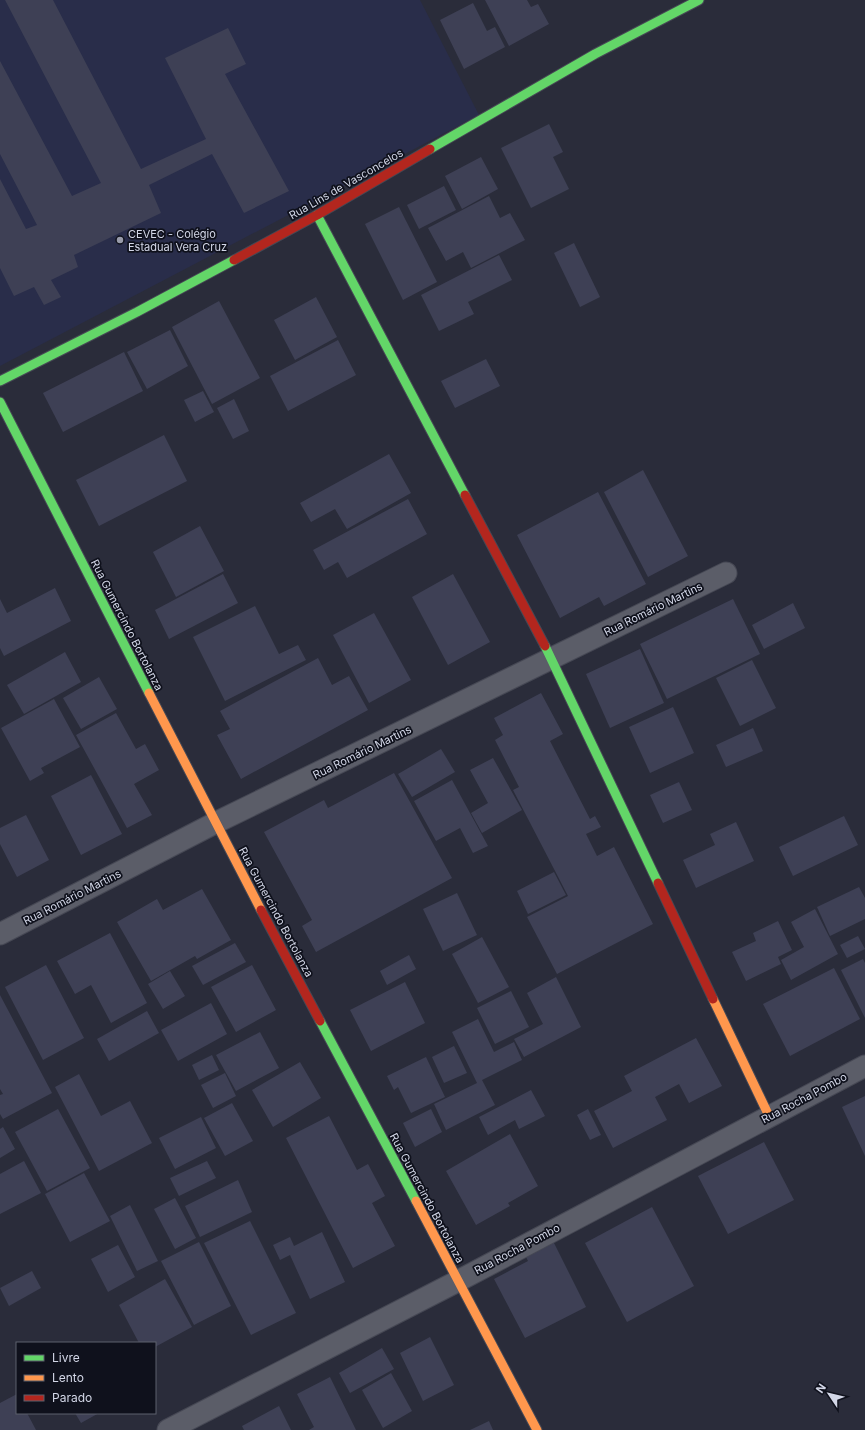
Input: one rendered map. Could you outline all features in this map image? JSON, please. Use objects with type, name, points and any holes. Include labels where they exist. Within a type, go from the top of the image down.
[{"type":"street","name":"Rua Lins de Vasconcelos","points":[[0,381],[137,312],[318,215],[595,54],[699,0]]},
{"type":"street","points":[[318,215],[552,659],[769,1116]]},
{"type":"street","name":"Rua Gumercindo Bortolanza","points":[[0,402],[215,823],[537,1430]]},
{"type":"street","name":"Rua Romário Martins","points":[[0,934],[215,823],[726,573]]},
{"type":"street","name":"Rua Rocha Pombo","points":[[168,1430],[458,1281],[865,1066]]},
{"type":"shaded area","name":"CEVEC - Colégio Estadual Vera Cruz","points":[[0,0],[420,0],[479,115],[0,366]]},
{"type":"building","points":[[5,0],[53,0],[141,169],[206,139],[165,58],[228,28],[246,64],[225,74],[289,191],[244,213],[212,154],[149,185],[161,213],[74,255],[78,267],[51,280],[61,297],[44,305],[34,287],[14,296],[0,268],[0,179],[26,229],[37,225],[0,154],[0,61],[72,196],[101,183]]},
{"type":"building","points":[[485,0],[527,0],[531,7],[538,4],[549,24],[509,46]]},
{"type":"building","points":[[473,3],[487,31],[495,27],[505,47],[464,69],[440,20]]},
{"type":"building","points":[[549,124],[563,152],[553,157],[569,189],[531,208],[501,148]]},
{"type":"building","points":[[481,157],[498,189],[462,209],[445,176]]},
{"type":"building","points":[[444,186],[456,210],[419,229],[407,205]]},
{"type":"building","points":[[489,196],[500,218],[510,213],[525,240],[471,268],[463,252],[446,261],[428,228]]},
{"type":"building","points":[[399,207],[437,282],[403,300],[365,224]]},
{"type":"building","points":[[574,243],[600,297],[580,307],[554,253]]},
{"type":"building","points":[[499,255],[512,280],[468,302],[474,314],[439,331],[421,295]]},
{"type":"building","points":[[316,297],[337,337],[295,360],[274,320]]},
{"type":"building","points":[[219,301],[260,378],[212,404],[172,327]]},
{"type":"building","points":[[170,330],[188,366],[147,389],[127,352]]},
{"type":"building","points":[[338,340],[356,375],[288,411],[270,376]]},
{"type":"building","points":[[124,352],[143,391],[63,432],[43,393]]},
{"type":"building","points":[[486,359],[500,386],[455,408],[441,381]]},
{"type":"building","points":[[203,391],[214,412],[195,422],[184,400]]},
{"type":"building","points":[[234,399],[249,431],[233,439],[217,408]]},
{"type":"building","points":[[164,435],[187,481],[99,526],[76,480]]},
{"type":"building","points":[[389,454],[411,493],[347,529],[335,509],[311,522],[300,503]]},
{"type":"building","points":[[643,470],[688,556],[648,577],[604,492]]},
{"type":"building","points":[[598,492],[646,584],[604,606],[599,597],[560,618],[517,535]]},
{"type":"building","points":[[408,499],[427,534],[347,578],[338,562],[324,570],[313,550]]},
{"type":"building","points":[[200,526],[224,571],[176,597],[153,552]]},
{"type":"building","points":[[223,574],[238,603],[169,639],[155,610]]},
{"type":"building","points":[[453,574],[490,642],[448,665],[412,597]]},
{"type":"building","points":[[55,588],[71,621],[4,656],[0,648],[0,599],[7,613]]},
{"type":"building","points":[[733,599],[760,654],[667,699],[640,644]]},
{"type":"building","points":[[793,603],[805,628],[764,649],[752,625]]},
{"type":"building","points":[[255,606],[279,654],[298,645],[306,660],[225,701],[193,637]]},
{"type":"building","points":[[374,613],[411,680],[369,703],[333,635]]},
{"type":"building","points":[[640,649],[664,703],[610,728],[586,674]]},
{"type":"building","points":[[65,652],[81,682],[24,714],[7,685]]},
{"type":"building","points":[[318,658],[332,685],[349,676],[368,710],[241,779],[217,735],[230,729],[220,711]]},
{"type":"building","points":[[752,660],[776,708],[740,726],[716,678]]},
{"type":"building","points":[[99,677],[117,709],[81,729],[63,698]]},
{"type":"building","points":[[541,693],[563,734],[550,741],[590,819],[595,816],[601,827],[586,834],[597,856],[614,847],[653,924],[557,974],[527,917],[568,896],[513,790],[519,787],[495,740],[503,735],[494,718]]},
{"type":"building","points":[[54,699],[80,747],[41,768],[44,773],[30,781],[1,728]]},
{"type":"building","points":[[673,707],[694,753],[650,773],[629,727]]},
{"type":"building","points":[[116,713],[136,749],[145,744],[159,770],[134,784],[152,815],[127,828],[76,735]]},
{"type":"building","points":[[753,728],[763,751],[726,767],[716,745]]},
{"type":"building","points":[[441,749],[455,772],[412,797],[398,774]]},
{"type":"building","points":[[493,758],[522,810],[482,833],[471,813],[488,803],[470,770]]},
{"type":"building","points":[[394,773],[452,878],[316,952],[302,926],[312,920],[264,832],[324,800],[328,808]]},
{"type":"building","points":[[91,775],[122,834],[81,855],[51,796]]},
{"type":"building","points":[[452,780],[488,846],[473,853],[460,828],[436,841],[414,801]]},
{"type":"building","points":[[679,782],[692,810],[663,823],[650,795]]},
{"type":"building","points":[[26,815],[49,860],[17,877],[0,844],[0,828]]},
{"type":"building","points":[[844,816],[858,845],[793,876],[779,847]]},
{"type":"building","points":[[736,822],[754,861],[696,888],[683,860],[715,845],[710,834]]},
{"type":"building","points":[[554,872],[566,895],[528,914],[517,891]]},
{"type":"building","points":[[859,887],[865,898],[865,919],[830,936],[817,907]]},
{"type":"building","points":[[202,889],[231,940],[197,959],[195,956],[151,981],[117,922],[157,899],[163,910]]},
{"type":"building","points":[[457,893],[477,935],[443,951],[423,909]]},
{"type":"building","points":[[815,909],[838,954],[791,980],[781,960],[804,947],[791,922]]},
{"type":"building","points":[[778,921],[792,950],[778,957],[781,964],[746,981],[732,952],[756,941],[753,933]]},
{"type":"building","points":[[110,933],[147,1003],[111,1023],[91,985],[75,994],[57,961]]},
{"type":"building","points":[[858,936],[865,949],[847,958],[840,945]]},
{"type":"building","points":[[482,937],[509,987],[478,1003],[452,954]]},
{"type":"building","points":[[235,943],[246,962],[203,985],[192,966]]},
{"type":"building","points":[[409,955],[416,969],[387,985],[380,971]]},
{"type":"building","points":[[863,959],[865,963],[865,1018],[841,970]]},
{"type":"building","points":[[46,965],[84,1038],[43,1060],[5,987]]},
{"type":"building","points":[[252,965],[276,1010],[236,1032],[211,987]]},
{"type":"building","points":[[834,968],[860,1019],[790,1056],[763,1004]]},
{"type":"building","points":[[170,971],[185,996],[163,1009],[148,984]]},
{"type":"building","points":[[556,977],[581,1027],[524,1057],[514,1039],[543,1024],[527,993]]},
{"type":"building","points":[[405,982],[425,1023],[371,1051],[350,1010]]},
{"type":"building","points":[[511,991],[529,1027],[495,1044],[477,1008]]},
{"type":"building","points":[[0,995],[52,1093],[3,1119],[0,1114],[0,1095],[3,1094],[0,1089]]},
{"type":"building","points":[[211,1003],[227,1034],[178,1061],[161,1030]]},
{"type":"building","points":[[147,1011],[159,1033],[109,1061],[97,1039]]},
{"type":"building","points":[[478,1019],[494,1052],[514,1042],[522,1060],[482,1080],[495,1105],[446,1130],[434,1104],[477,1083],[452,1032]]},
{"type":"building","points":[[260,1032],[279,1068],[236,1091],[216,1055]]},
{"type":"building","points":[[696,1038],[722,1086],[689,1103],[679,1084],[655,1097],[667,1120],[613,1148],[594,1111],[632,1091],[624,1076]]},
{"type":"building","points":[[454,1046],[467,1073],[444,1083],[432,1057]]},
{"type":"building","points":[[212,1055],[219,1070],[199,1080],[192,1065]]},
{"type":"building","points":[[426,1057],[445,1097],[411,1113],[398,1087],[394,1090],[387,1076]]},
{"type":"building","points":[[300,1062],[321,1098],[273,1127],[252,1090]]},
{"type":"building","points":[[225,1073],[236,1096],[213,1108],[201,1085]]},
{"type":"building","points":[[79,1074],[101,1116],[130,1101],[152,1143],[99,1171],[55,1087]]},
{"type":"building","points":[[531,1090],[545,1116],[519,1129],[515,1120],[488,1135],[479,1117]]},
{"type":"building","points":[[865,1096],[865,1156],[842,1107]]},
{"type":"building","points":[[232,1103],[253,1141],[225,1156],[204,1118]]},
{"type":"building","points":[[58,1109],[90,1168],[47,1191],[15,1132]]},
{"type":"building","points":[[431,1109],[442,1132],[415,1147],[403,1123]]},
{"type":"building","points":[[588,1109],[601,1135],[590,1140],[577,1115]]},
{"type":"building","points":[[329,1116],[357,1170],[368,1164],[385,1196],[372,1203],[395,1246],[353,1268],[286,1138]]},
{"type":"building","points":[[201,1117],[216,1148],[175,1169],[159,1138]]},
{"type":"building","points":[[3,1127],[15,1149],[0,1158],[0,1129]]},
{"type":"building","points":[[510,1134],[538,1186],[508,1203],[510,1206],[476,1225],[446,1171]]},
{"type":"building","points":[[764,1142],[794,1200],[728,1234],[698,1176]]},
{"type":"building","points":[[24,1161],[41,1193],[0,1214],[0,1174]]},
{"type":"building","points":[[207,1161],[216,1178],[179,1196],[170,1178]]},
{"type":"building","points":[[84,1173],[110,1221],[70,1242],[45,1194]]},
{"type":"building","points":[[238,1180],[252,1212],[200,1237],[185,1206]]},
{"type":"building","points":[[175,1198],[196,1238],[175,1249],[154,1209]]},
{"type":"building","points":[[130,1205],[158,1261],[137,1271],[110,1216]]},
{"type":"building","points":[[652,1207],[694,1286],[627,1322],[585,1243]]},
{"type":"building","points":[[250,1221],[296,1313],[251,1335],[204,1243]]},
{"type":"building","points":[[322,1232],[345,1282],[310,1299],[290,1255],[280,1260],[273,1245],[290,1237],[294,1246]]},
{"type":"building","points":[[551,1237],[586,1307],[525,1338],[494,1279],[528,1261],[523,1251]]},
{"type":"building","points":[[199,1242],[231,1306],[194,1325],[161,1261]]},
{"type":"building","points":[[118,1245],[135,1277],[108,1292],[91,1259]]},
{"type":"building","points":[[32,1271],[41,1288],[9,1306],[0,1288]]},
{"type":"building","points":[[165,1279],[192,1327],[156,1346],[156,1342],[138,1342],[119,1305]]},
{"type":"building","points":[[430,1337],[454,1385],[423,1401],[400,1353]]},
{"type":"building","points":[[382,1348],[394,1369],[350,1393],[339,1373]]},
{"type":"building","points":[[391,1373],[412,1411],[383,1428],[362,1390]]},
{"type":"building","points":[[330,1377],[356,1430],[309,1430],[314,1427],[297,1394]]},
{"type":"building","points":[[16,1395],[16,1414],[28,1414],[36,1430],[0,1430],[0,1403]]},
{"type":"building","points":[[279,1406],[291,1430],[244,1430],[242,1426]]},
{"type":"building","points":[[76,1414],[97,1414],[81,1423]]},
{"type":"building","points":[[489,1421],[493,1430],[470,1430]]},
{"type":"traffic: fast","points":[[430,149],[595,54],[699,0]]},
{"type":"traffic: fast","points":[[317,215],[465,495]]},
{"type":"traffic: fast","points":[[0,381],[137,312],[234,260]]},
{"type":"traffic: fast","points":[[0,402],[149,693]]},
{"type":"traffic: fast","points":[[545,646],[658,883]]},
{"type":"traffic: fast","points":[[320,1021],[416,1201]]},
{"type":"traffic: slow","points":[[149,693],[261,910]]},
{"type":"traffic: slow","points":[[713,999],[769,1116]]},
{"type":"traffic: slow","points":[[416,1201],[537,1430]]},
{"type":"traffic: jam","points":[[234,260],[317,215],[430,149]]},
{"type":"traffic: jam","points":[[465,495],[545,646]]},
{"type":"traffic: jam","points":[[658,883],[713,999]]},
{"type":"traffic: jam","points":[[261,910],[320,1021]]},
{"type":"place","name":"CEVEC - Colégio Estadual Vera Cruz","points":[[120,240]]}]
